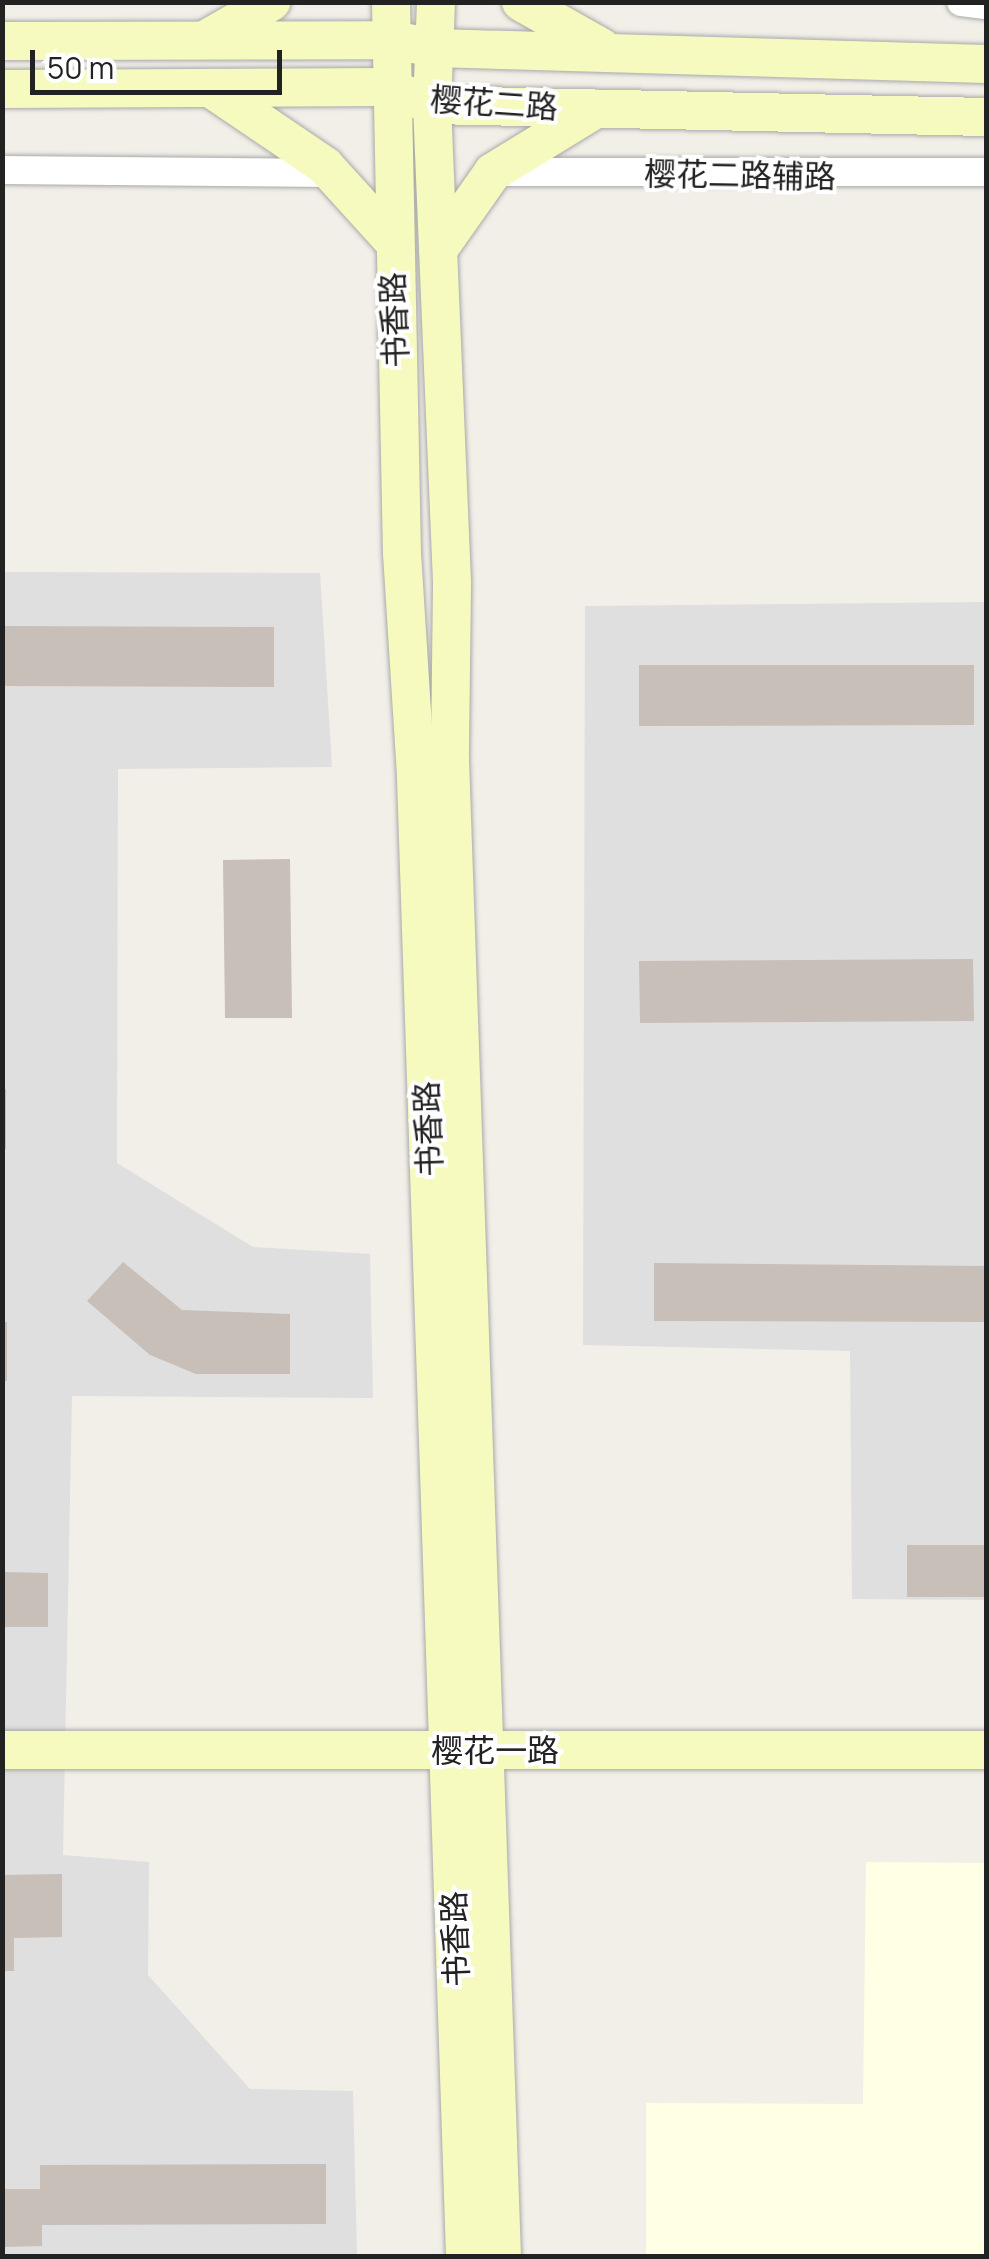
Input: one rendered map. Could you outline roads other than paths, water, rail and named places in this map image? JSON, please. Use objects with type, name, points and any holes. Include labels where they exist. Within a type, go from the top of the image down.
[{"type":"street","points":[[203,41],[271,2]]},
{"type":"street","name":"书香路","points":[[392,2],[387,87],[392,240],[467,1750],[502,2256]]},
{"type":"street","name":"书香路","points":[[436,2],[432,105],[467,1750],[465,2256]]},
{"type":"street","points":[[521,2],[612,53]]},
{"type":"street","points":[[961,2],[986,6]]},
{"type":"street","name":"樱花二路","points":[[2,42],[392,40],[436,48],[986,64]]},
{"type":"street","name":"樱花二路","points":[[2,89],[387,87],[432,105],[986,117]]},
{"type":"street","points":[[210,88],[332,172],[392,240]]},
{"type":"street","points":[[438,250],[492,172],[596,109]]},
{"type":"street","points":[[2,170],[332,172]]},
{"type":"street","name":"樱花二路辅路","points":[[492,172],[986,172]]},
{"type":"street","name":"樱花一路","points":[[2,1750],[986,1750]]}]
